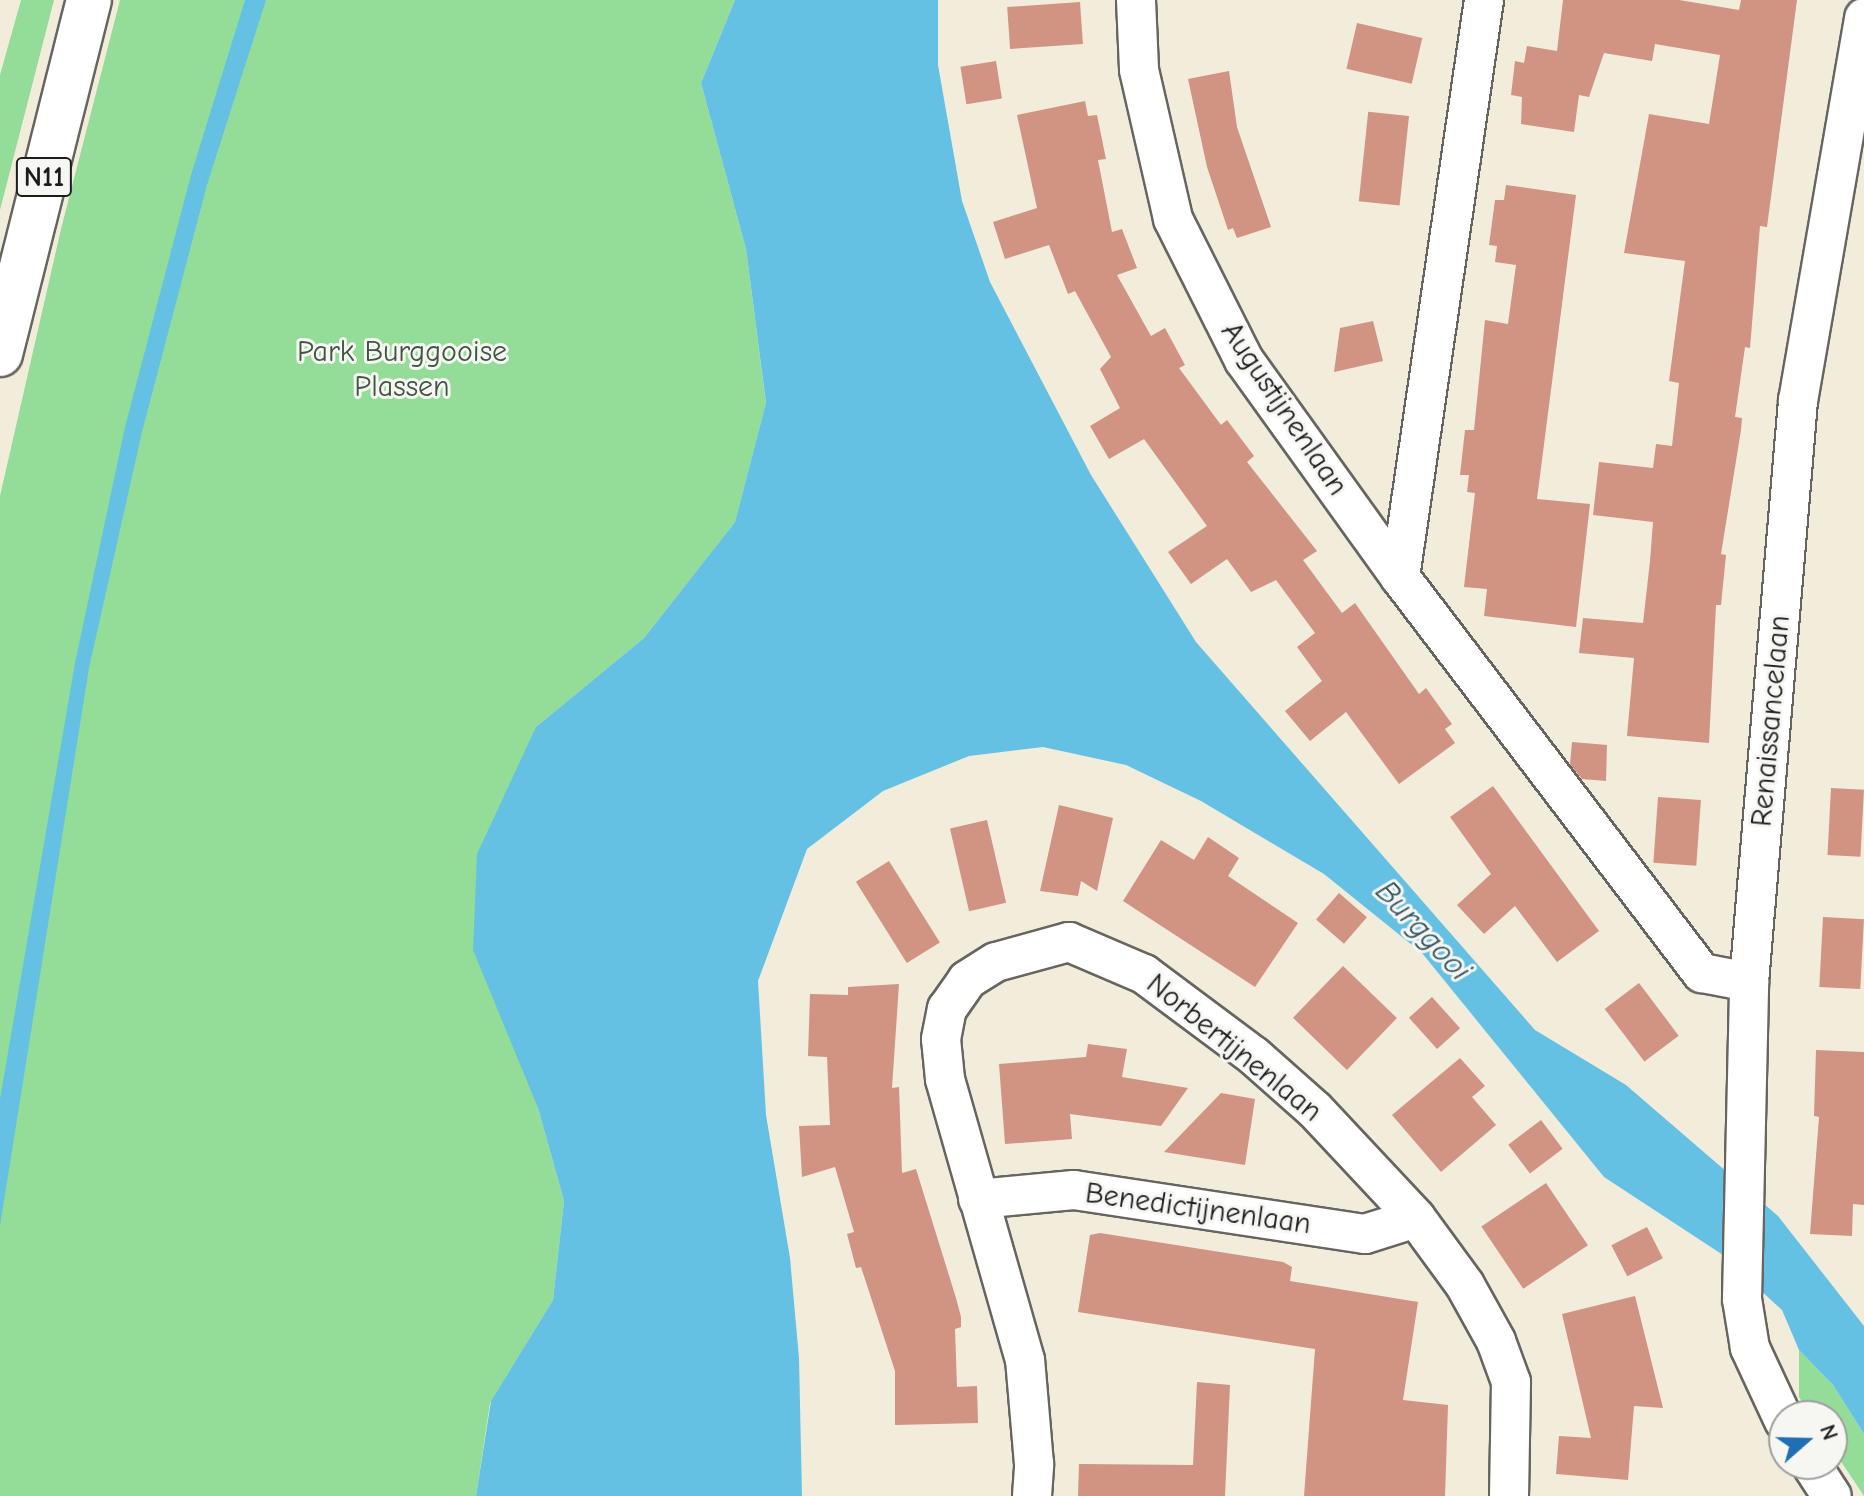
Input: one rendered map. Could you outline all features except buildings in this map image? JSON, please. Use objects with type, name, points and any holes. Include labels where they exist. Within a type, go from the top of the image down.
[{"type":"highway","name":"N11","points":[[0,354],[89,0]]},
{"type":"street","name":"Augustijnenlaan","points":[[1136,0],[1139,70],[1173,219],[1244,360],[1400,577],[1702,973],[1749,982]]},
{"type":"street","points":[[1400,577],[1484,0]]},
{"type":"street","name":"Renaissancelaan","points":[[1774,1400],[1750,1348],[1742,1299],[1749,982],[1798,401],[1864,18]]},
{"type":"street","name":"Norbertijnenlaan","points":[[1032,1496],[1034,1464],[1025,1360],[945,1079],[941,1039],[947,1009],[967,980],[996,962],[1069,942],[1144,974],[1254,1056],[1315,1110],[1416,1218],[1465,1285],[1496,1341],[1511,1382],[1509,1496]]},
{"type":"street","name":"Benedictijnenlaan","points":[[978,1199],[1074,1190],[1365,1234],[1416,1218]]},
{"type":"green space","points":[[21,0],[54,0],[0,210],[0,75]]},
{"type":"green space","name":"Park Burggooise Plassen","points":[[120,0],[735,0],[701,83],[746,249],[766,404],[735,522],[644,638],[536,727],[538,1108],[564,1201],[553,1300],[490,1403],[476,1496],[0,1496],[0,496],[61,229]]},
{"type":"green space","points":[[1799,1350],[1833,1385],[1842,1400],[1801,1400]]},
{"type":"green space","points":[[1848,1409],[1864,1434],[1864,1496],[1848,1472]]},
{"type":"water","points":[[245,0],[266,0],[207,185],[142,432],[89,668],[0,1226],[0,1099],[75,663],[125,427],[191,175]]},
{"type":"water","name":"Burggooi","points":[[735,0],[938,0],[938,65],[962,201],[990,282],[1091,475],[1196,642],[1535,1030],[1626,1085],[1778,1216],[1864,1326],[1864,1434],[1848,1409],[1848,1400],[1842,1400],[1833,1385],[1799,1350],[1782,1310],[1720,1253],[1604,1177],[1422,953],[1324,874],[1201,801],[1126,765],[1043,747],[969,756],[883,791],[807,849],[758,981],[766,1115],[790,1258],[799,1358],[802,1496],[476,1496],[491,1401],[553,1300],[564,1201],[538,1108],[473,950],[477,854],[536,727],[644,638],[735,522],[766,403],[746,249],[701,83]]}]
